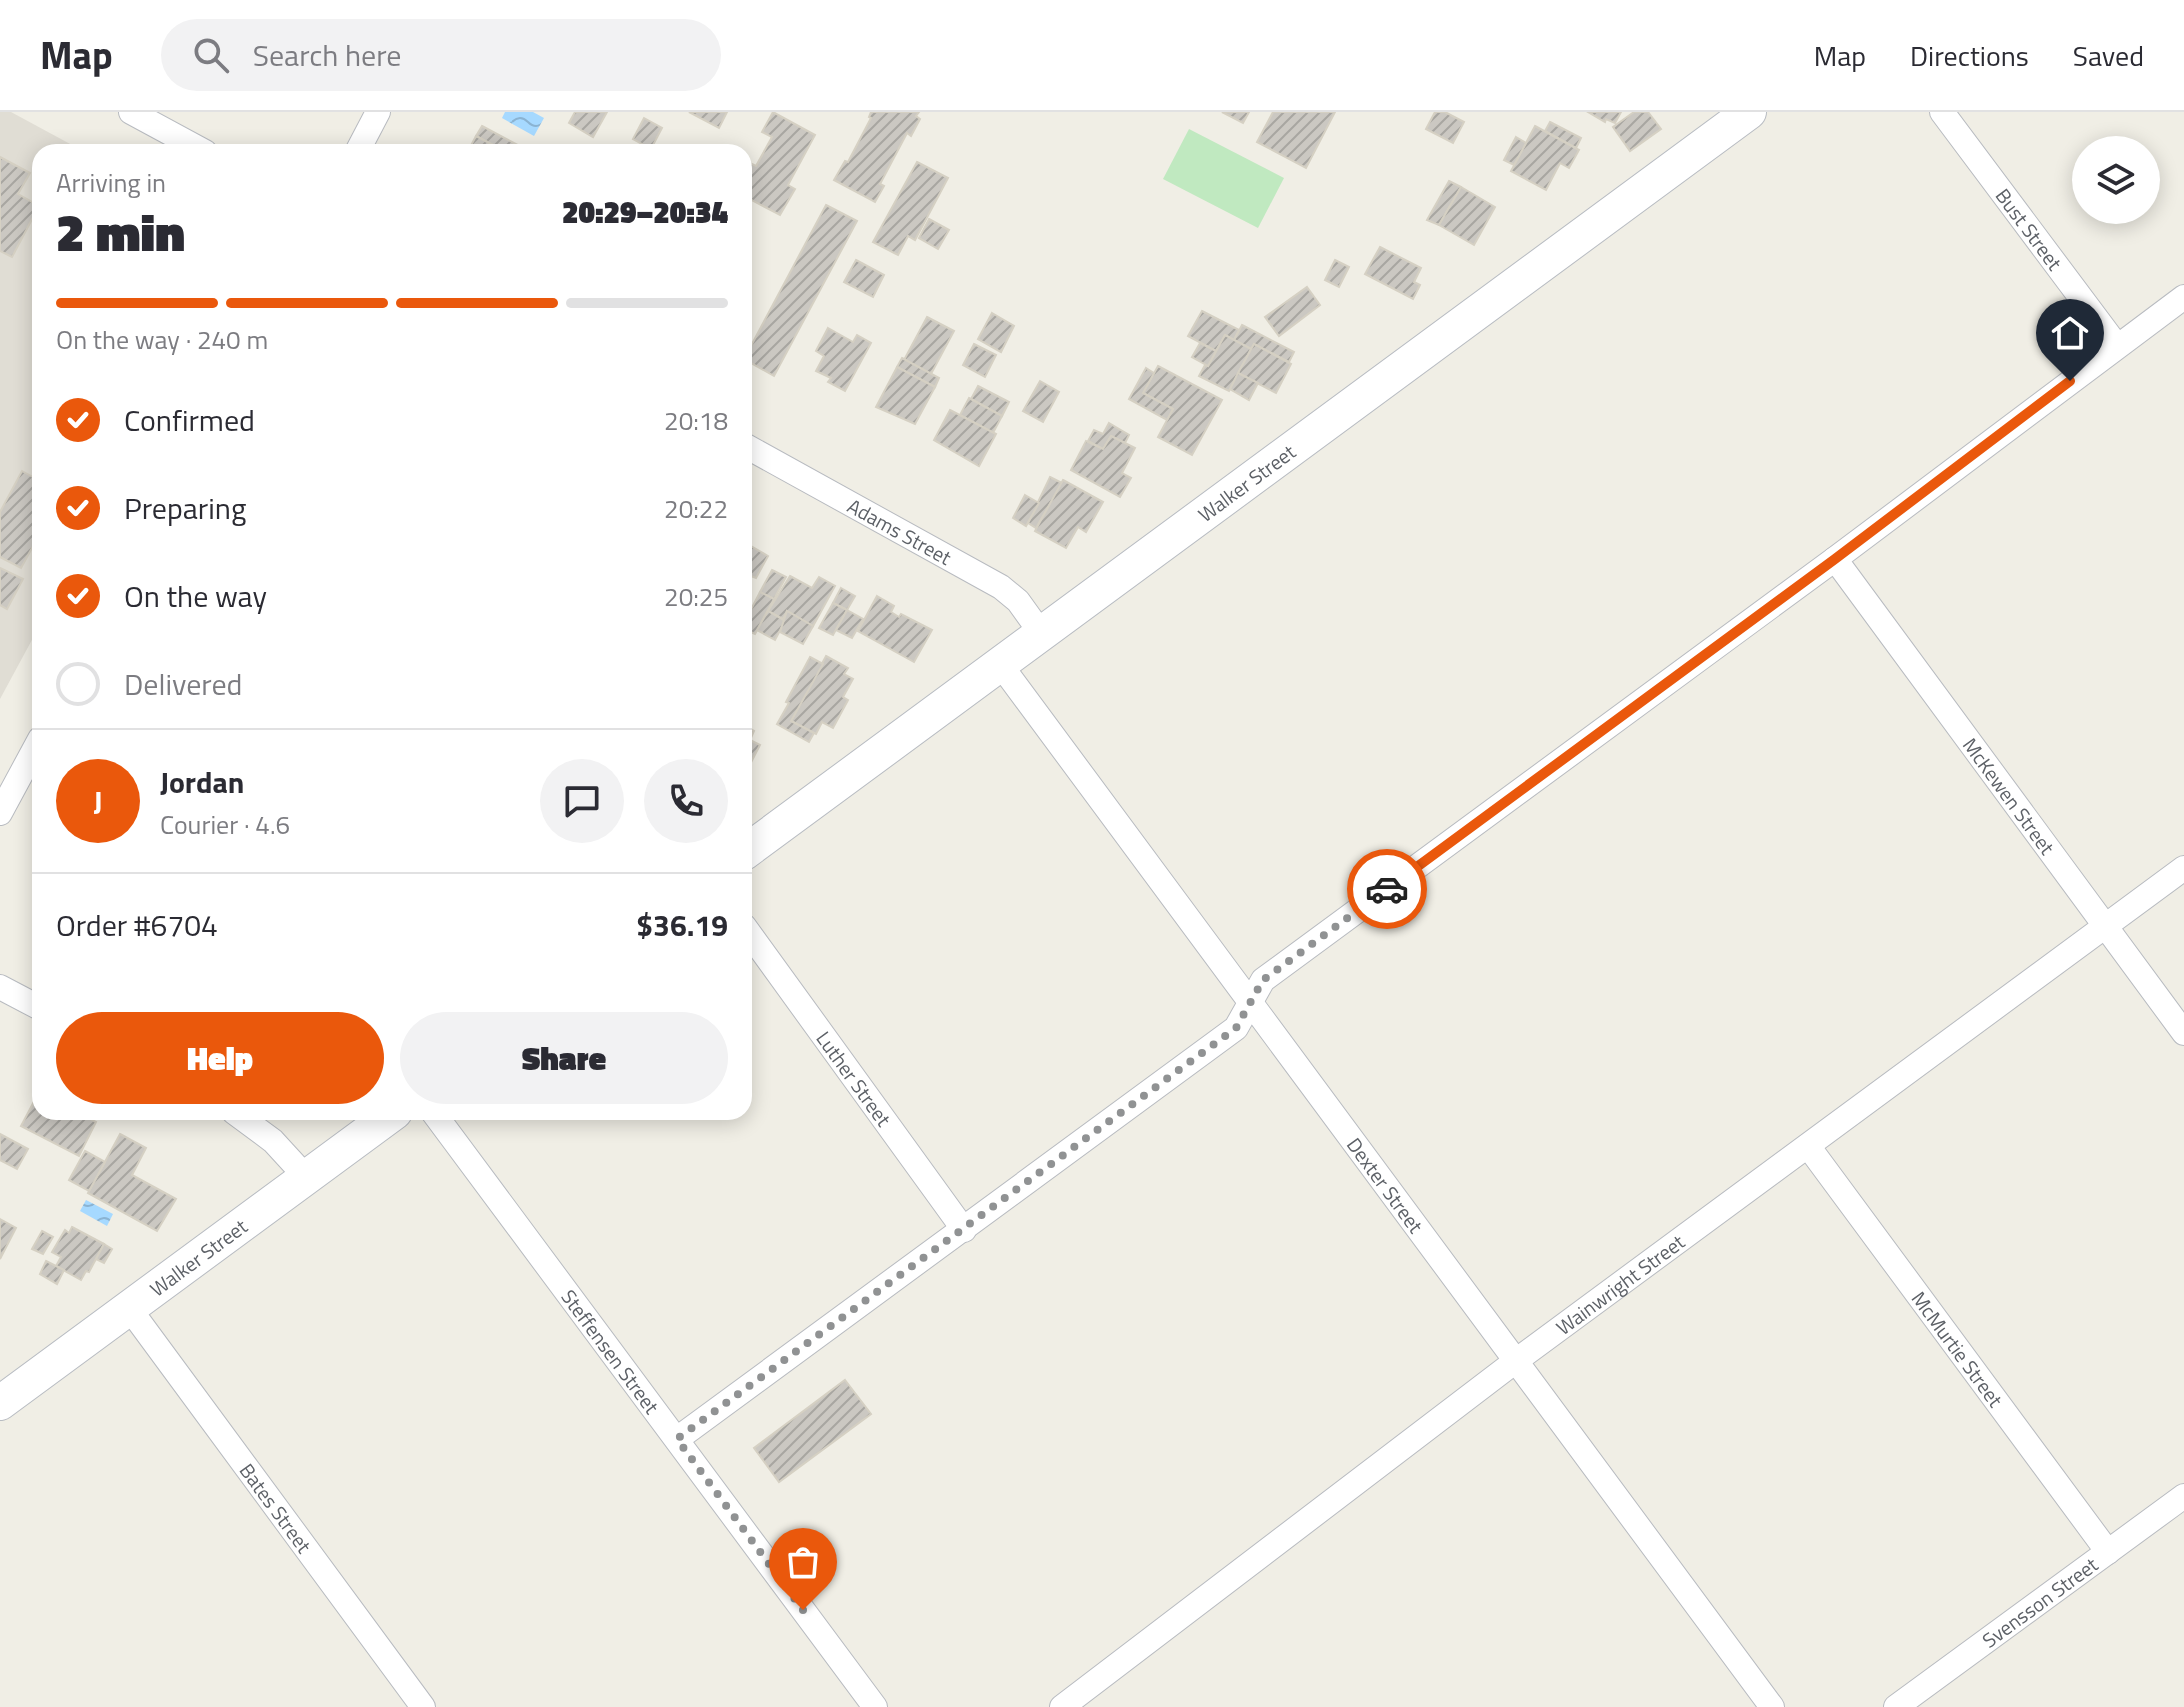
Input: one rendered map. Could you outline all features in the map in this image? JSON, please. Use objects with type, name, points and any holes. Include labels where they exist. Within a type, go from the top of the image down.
[{"type":"main road","name":"Walker Street","points":[[752,847],[1749,112]]},
{"type":"main road","name":"Walker Street","points":[[0,1403],[384,1120]]},
{"type":"street","points":[[131,112],[190,144]]},
{"type":"street","points":[[361,144],[378,112]]},
{"type":"street","name":"Bust Street","points":[[1942,112],[2117,346]]},
{"type":"street","points":[[677,1439],[1236,1028],[1263,980],[1835,559],[2184,297]]},
{"type":"street","name":"Adams Street","points":[[752,449],[1001,587],[1018,601],[1041,633]]},
{"type":"street","name":"McKewen Street","points":[[1835,559],[2184,1033]]},
{"type":"street","name":"Dexter Street","points":[[1000,664],[1772,1707]]},
{"type":"street","points":[[0,813],[32,754]]},
{"type":"street","name":"Wainwright Street","points":[[1062,1707],[1517,1360],[2184,868]]},
{"type":"street","name":"Luther Street","points":[[752,937],[964,1230]]},
{"type":"street","points":[[0,987],[32,1004]]},
{"type":"street","points":[[245,1120],[273,1141],[306,1177]]},
{"type":"street","name":"Steffensen Street","points":[[439,1120],[875,1707]]},
{"type":"street","name":"McMurtie Street","points":[[1808,1146],[2108,1552]]},
{"type":"street","name":"Bates Street","points":[[129,1308],[423,1707]]},
{"type":"street","name":"Svensson Street","points":[[1896,1707],[2184,1496]]},
{"type":"shaded area","points":[[0,112],[11,112],[70,144],[32,144],[32,640],[0,699]]},
{"type":"green space","points":[[1189,129],[1284,178],[1258,228],[1163,179]]},
{"type":"water","points":[[505,112],[533,112],[544,118],[534,136],[502,118]]},
{"type":"water","points":[[86,1200],[113,1214],[107,1226],[80,1211]]},
{"type":"building","points":[[575,112],[607,112],[593,137],[569,123]]},
{"type":"building","points":[[689,112],[727,112],[719,128]]},
{"type":"building","points":[[773,112],[815,135],[788,185],[795,189],[780,215],[752,200],[752,164],[756,166],[772,137],[762,132]]},
{"type":"building","points":[[871,112],[919,112],[916,116],[920,119],[911,136],[907,133],[880,184],[884,186],[875,202],[834,180],[845,161],[848,162],[871,118]]},
{"type":"building","points":[[1222,112],[1249,112],[1243,123]]},
{"type":"building","points":[[1273,112],[1335,112],[1306,168],[1257,142]]},
{"type":"building","points":[[1435,112],[1445,112],[1464,122],[1453,143],[1426,129]]},
{"type":"building","points":[[1588,112],[1621,112],[1615,123],[1606,119],[1605,122]]},
{"type":"building","points":[[1634,112],[1648,112],[1661,129],[1630,151],[1613,127]]},
{"type":"building","points":[[644,118],[662,128],[654,144],[642,144],[633,139]]},
{"type":"building","points":[[1550,122],[1581,138],[1576,148],[1545,131]]},
{"type":"building","points":[[482,126],[516,144],[491,144],[476,136]]},
{"type":"building","points":[[1535,126],[1579,150],[1569,168],[1560,163],[1546,190],[1511,171]]},
{"type":"building","points":[[476,136],[491,144],[472,144]]},
{"type":"building","points":[[1516,137],[1526,143],[1514,165],[1504,160]]},
{"type":"building","points":[[0,157],[30,173],[18,194],[32,202],[32,219],[12,257],[0,251]]},
{"type":"building","points":[[917,162],[948,178],[915,240],[908,236],[898,255],[873,242]]},
{"type":"building","points":[[1449,181],[1461,187],[1439,225],[1427,220]]},
{"type":"building","points":[[1461,187],[1495,207],[1474,245],[1439,225]]},
{"type":"building","points":[[826,205],[857,221],[774,376],[752,364],[752,344]]},
{"type":"building","points":[[929,219],[949,230],[938,249],[919,238]]},
{"type":"building","points":[[1380,247],[1421,268],[1414,282],[1420,285],[1413,299],[1365,274]]},
{"type":"building","points":[[856,260],[884,275],[873,297],[844,282]]},
{"type":"building","points":[[1335,260],[1349,267],[1339,287],[1325,280]]},
{"type":"building","points":[[1307,287],[1320,305],[1279,336],[1265,317]]},
{"type":"building","points":[[1202,311],[1239,330],[1234,340],[1225,335],[1216,351],[1188,336]]},
{"type":"building","points":[[992,313],[1014,326],[1001,352],[978,339]]},
{"type":"building","points":[[927,317],[954,331],[931,374],[904,360]]},
{"type":"building","points":[[1242,325],[1294,352],[1289,362],[1254,344],[1251,349],[1234,340]]},
{"type":"building","points":[[828,328],[853,342],[857,335],[871,343],[845,391],[828,382],[831,378],[816,371],[824,356],[816,351]]},
{"type":"building","points":[[1225,335],[1251,349],[1229,391],[1199,376]]},
{"type":"building","points":[[1200,343],[1216,351],[1208,366],[1192,357]]},
{"type":"building","points":[[974,344],[996,355],[985,377],[963,365]]},
{"type":"building","points":[[1254,344],[1291,364],[1276,393],[1238,373]]},
{"type":"building","points":[[902,358],[939,378],[935,387],[897,367]]},
{"type":"building","points":[[1158,366],[1222,400],[1192,455],[1158,437],[1173,409],[1143,393]]},
{"type":"building","points":[[897,367],[935,387],[915,424],[876,407]]},
{"type":"building","points":[[1146,368],[1154,373],[1143,393],[1173,409],[1167,420],[1129,399]]},
{"type":"building","points":[[1238,373],[1258,383],[1249,400],[1230,389]]},
{"type":"building","points":[[1040,381],[1059,392],[1043,422],[1023,411]]},
{"type":"building","points":[[978,386],[1009,402],[1002,416],[971,399]]},
{"type":"building","points":[[969,398],[1002,416],[993,433],[960,415]]},
{"type":"building","points":[[950,410],[996,434],[979,466],[934,440]]},
{"type":"building","points":[[1109,423],[1129,435],[1125,443],[1111,436],[1103,449],[1088,441],[1094,430],[1103,434]]},
{"type":"building","points":[[1111,436],[1135,448],[1122,473],[1131,478],[1120,497],[1071,470],[1086,441],[1103,449]]},
{"type":"building","points":[[22,471],[32,477],[32,548],[21,568],[0,557],[0,512]]},
{"type":"building","points":[[1050,477],[1062,483],[1036,528],[1028,523]]},
{"type":"building","points":[[1063,480],[1103,502],[1086,532],[1078,527],[1066,548],[1035,531]]},
{"type":"building","points":[[1025,495],[1039,503],[1026,526],[1013,518]]},
{"type":"building","points":[[752,547],[768,556],[756,578],[752,576]]},
{"type":"building","points":[[0,568],[23,579],[7,609],[0,605]]},
{"type":"building","points":[[772,570],[786,577],[774,599],[760,592]]},
{"type":"building","points":[[790,576],[812,588],[819,577],[835,586],[813,626],[787,611],[783,619],[768,611]]},
{"type":"building","points":[[841,588],[855,596],[847,610],[833,603]]},
{"type":"building","points":[[760,592],[774,599],[755,634],[752,633],[752,608]]},
{"type":"building","points":[[877,596],[894,606],[891,612],[899,617],[901,614],[932,630],[914,662],[858,631]]},
{"type":"building","points":[[833,603],[847,610],[833,635],[819,628]]},
{"type":"building","points":[[847,610],[863,619],[852,638],[836,630]]},
{"type":"building","points":[[768,611],[785,621],[775,640],[757,630]]},
{"type":"building","points":[[787,611],[813,626],[803,644],[780,632]]},
{"type":"building","points":[[826,656],[848,668],[844,674],[853,679],[843,697],[848,700],[833,728],[822,722],[816,734],[791,721]]},
{"type":"building","points":[[810,657],[823,664],[791,721],[814,733],[809,742],[777,724]]},
{"type":"building","points":[[752,741],[760,745],[752,760]]},
{"type":"building","points":[[32,1105],[32,1120],[96,1122],[79,1156],[21,1126]]},
{"type":"building","points":[[0,1134],[28,1149],[17,1169],[0,1160]]},
{"type":"building","points":[[120,1134],[146,1148],[132,1175],[176,1199],[157,1231],[88,1193]]},
{"type":"building","points":[[85,1151],[105,1162],[89,1191],[69,1180]]},
{"type":"building","points":[[0,1219],[16,1228],[0,1259]]},
{"type":"building","points":[[72,1227],[104,1244],[89,1272],[86,1271],[81,1280],[56,1266],[61,1257],[52,1252],[65,1230],[69,1233]]},
{"type":"building","points":[[42,1231],[53,1237],[43,1254],[32,1249]]},
{"type":"building","points":[[104,1244],[112,1249],[104,1263],[96,1259]]},
{"type":"building","points":[[46,1261],[64,1270],[57,1284],[40,1274]]},
{"type":"building","points":[[845,1380],[871,1414],[779,1482],[754,1448]]},
{"type":"way so far","points":[[803,1610],[677,1439],[1236,1028],[1263,980],[1387,889]]},
{"type":"route","points":[[1387,889],[1835,559],[2070,381]]}]
